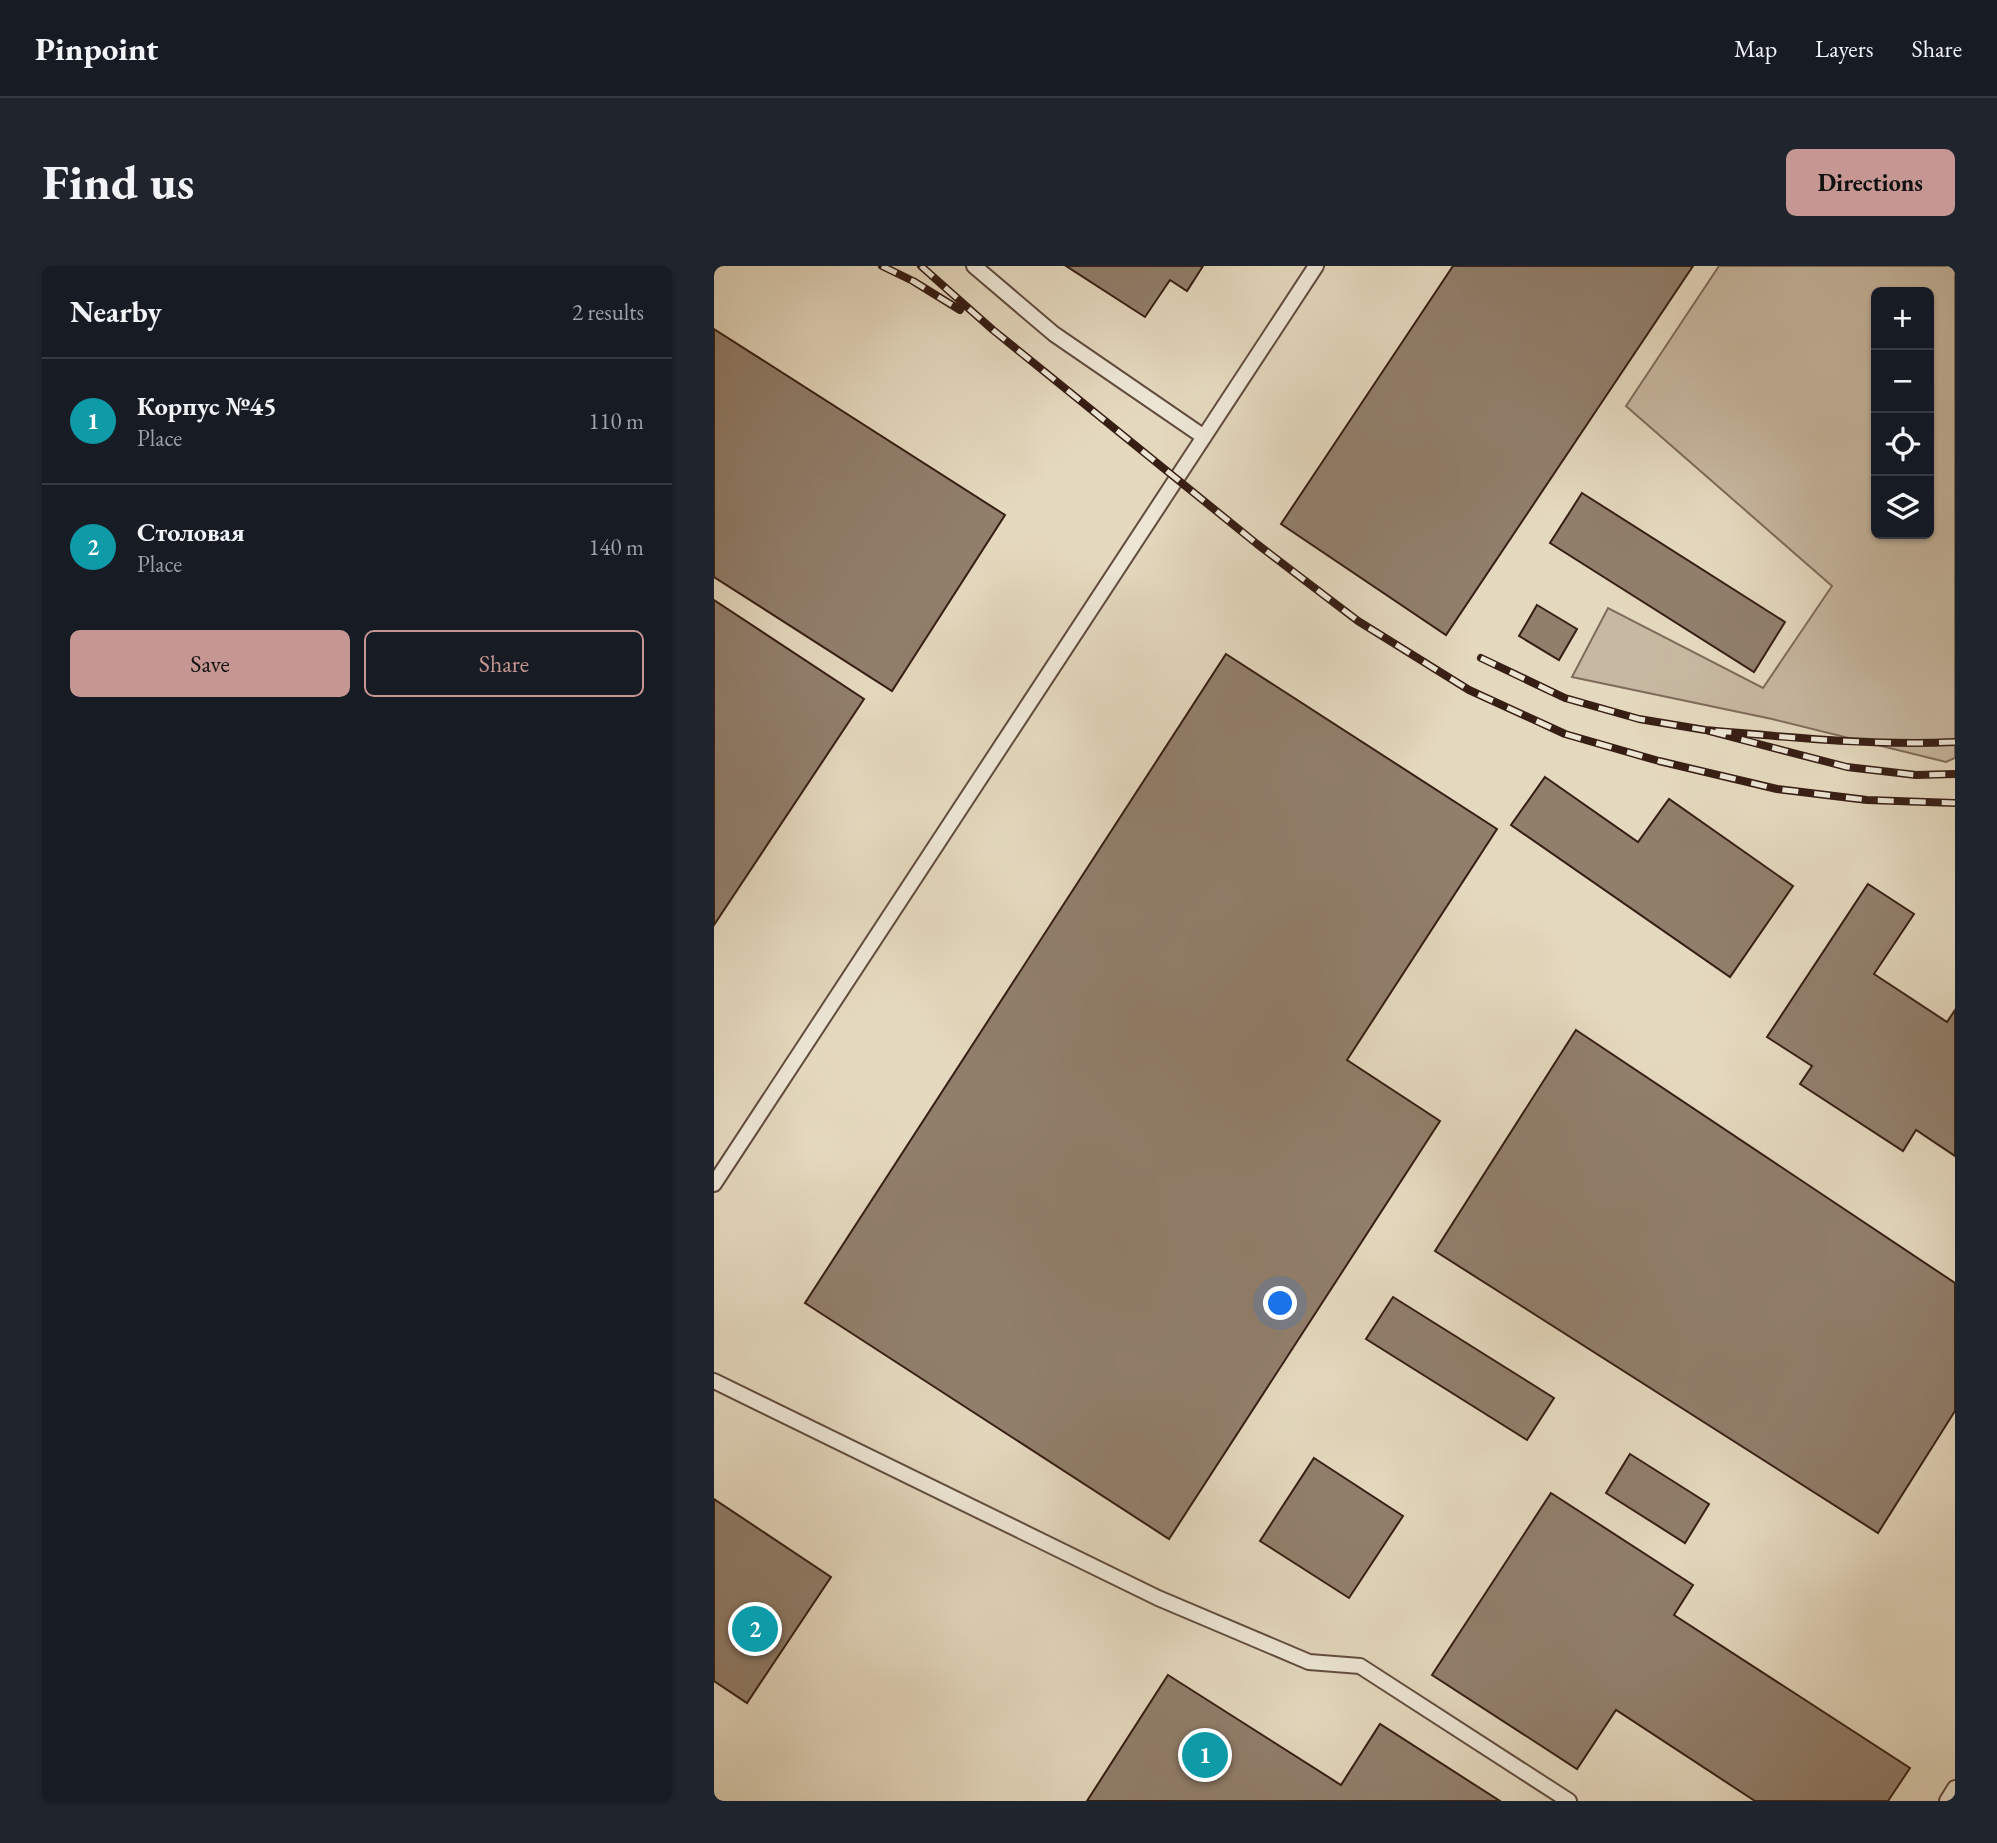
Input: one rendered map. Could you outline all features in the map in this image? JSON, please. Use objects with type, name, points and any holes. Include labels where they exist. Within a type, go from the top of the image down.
[{"type":"lane","points":[[974,266],[1054,334],[1204,437]]},
{"type":"lane","points":[[714,1184],[1316,266]]},
{"type":"lane","points":[[714,1381],[1158,1598],[1309,1662],[1360,1666],[1569,1801]]},
{"type":"lane","points":[[1947,1801],[1955,1788]]},
{"type":"shaded area","points":[[1719,266],[1955,266],[1955,758],[1946,762],[1772,719],[1572,677],[1608,608],[1763,688],[1832,586],[1626,406]]},
{"type":"building","points":[[1066,266],[1203,266],[1187,291],[1170,280],[1145,317]]},
{"type":"building","points":[[1453,266],[1693,266],[1446,635],[1281,524]]},
{"type":"building","points":[[714,329],[1005,515],[892,691],[714,577]]},
{"type":"building","points":[[1582,493],[1785,622],[1754,672],[1550,543]]},
{"type":"building","points":[[714,600],[864,699],[714,925]]},
{"type":"building","points":[[1537,605],[1577,629],[1559,660],[1519,636]]},
{"type":"building","points":[[1226,654],[1497,829],[1347,1060],[1440,1121],[1169,1539],[805,1303]]},
{"type":"building","points":[[1545,777],[1638,842],[1669,799],[1793,886],[1730,977],[1511,825]]},
{"type":"building","points":[[1868,884],[1914,914],[1874,974],[1947,1022],[1955,1010],[1955,1156],[1916,1130],[1903,1151],[1800,1084],[1812,1066],[1767,1037]]},
{"type":"building","points":[[1576,1030],[1955,1283],[1955,1411],[1878,1533],[1435,1251]]},
{"type":"building","points":[[1393,1297],[1554,1398],[1527,1440],[1366,1339]]},
{"type":"building","points":[[1630,1454],[1709,1504],[1685,1543],[1606,1493]]},
{"type":"building","points":[[1314,1458],[1403,1516],[1349,1598],[1260,1541]]},
{"type":"building","points":[[1551,1493],[1693,1585],[1674,1615],[1910,1768],[1888,1801],[1755,1801],[1616,1710],[1577,1769],[1432,1675]]},
{"type":"building","points":[[714,1499],[831,1577],[747,1703],[714,1681]]},
{"type":"building","points":[[1168,1675],[1341,1785],[1380,1724],[1500,1801],[1087,1801]]},
{"type":"railway","points":[[882,266],[913,281],[960,310]]},
{"type":"railway","points":[[921,266],[993,330],[1257,544],[1358,621],[1469,690],[1565,734],[1659,761],[1777,789],[1867,800],[1955,803]]},
{"type":"railway","points":[[1481,658],[1565,698],[1639,719],[1705,730]]},
{"type":"railway","points":[[1955,742],[1861,742],[1705,730],[1847,767],[1916,775],[1955,774]]},
{"type":"place","name":"Столовая","points":[[755,1629]]},
{"type":"place","name":"Корпус №45","points":[[1205,1755]]}]
